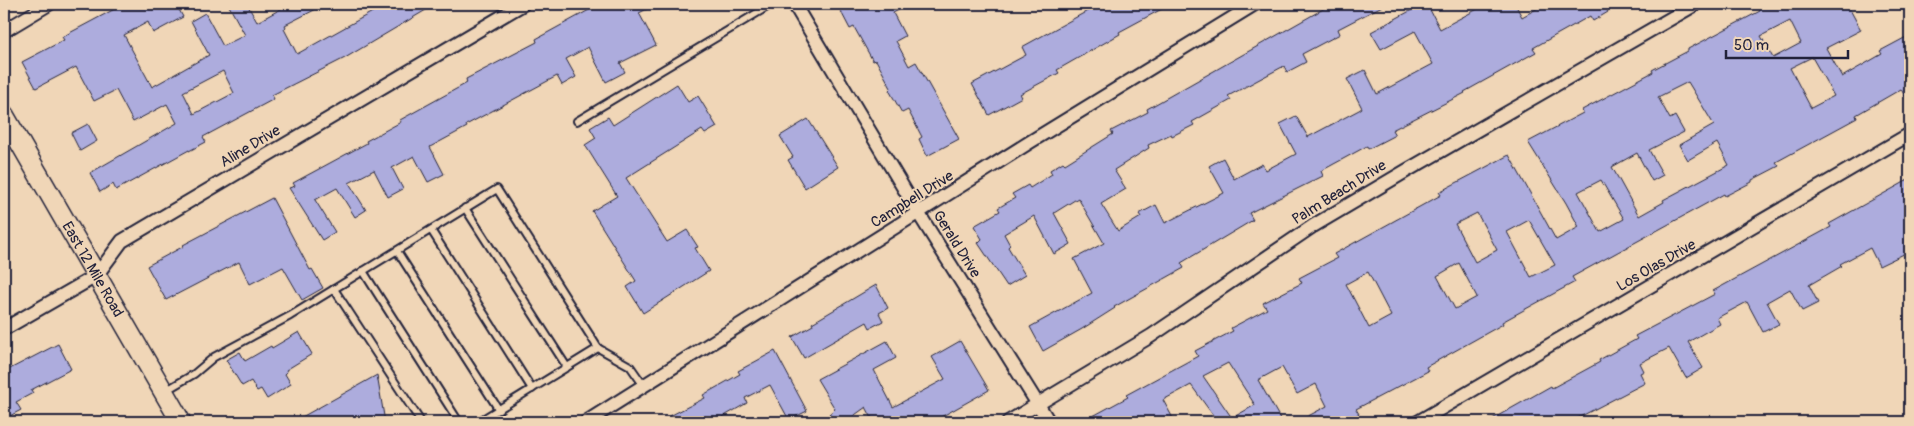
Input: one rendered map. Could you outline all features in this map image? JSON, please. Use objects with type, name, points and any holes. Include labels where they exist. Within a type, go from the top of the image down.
[{"type":"main road","name":"East 12 Mile Road","points":[[4,115],[181,422]]},
{"type":"street","points":[[4,31],[49,4]]},
{"type":"street","name":"Aline Drive","points":[[4,329],[96,276],[122,241],[523,4]]},
{"type":"street","name":"Gerald Drive","points":[[794,4],[918,214],[1049,422]]},
{"type":"street","name":"Campbell Drive","points":[[586,422],[1030,142],[1255,4]]},
{"type":"street","name":"Palm Beach Drive","points":[[1008,422],[1151,336],[1314,226],[1696,4]]},
{"type":"street","name":"Los Olas Drive","points":[[1418,422],[1910,134]]},
{"type":"lane","points":[[577,121],[772,4]]},
{"type":"lane","points":[[164,392],[194,374],[214,357],[290,316],[497,189],[598,348],[630,366],[644,386]]},
{"type":"lane","points":[[466,208],[567,367]]},
{"type":"lane","points":[[431,230],[532,389]]},
{"type":"lane","points":[[397,250],[498,410]]},
{"type":"lane","points":[[363,271],[459,422]]},
{"type":"lane","points":[[334,289],[421,422]]},
{"type":"lane","points":[[478,422],[598,348]]},
{"type":"building","points":[[124,4],[176,4],[183,17],[153,33],[148,22],[124,35],[152,87],[209,55],[191,21],[205,13],[223,46],[245,35],[228,4],[247,4],[257,22],[290,4],[326,4],[285,25],[284,29],[297,54],[376,10],[373,4],[436,4],[345,58],[272,95],[274,99],[203,137],[206,142],[116,190],[113,184],[100,192],[90,173],[177,123],[167,104],[133,122],[116,90],[94,101],[76,67],[36,88],[22,62],[64,40],[62,37]],"holes":[[[223,71],[234,93],[194,114],[183,92]]]},
{"type":"building","points":[[600,4],[657,4],[639,13],[656,45],[620,63],[625,72],[606,82],[588,47],[566,59],[576,77],[562,85],[557,76],[466,125],[467,127],[430,147],[444,174],[428,182],[414,156],[392,168],[403,189],[388,197],[374,170],[349,183],[366,210],[355,217],[337,188],[315,200],[335,232],[322,240],[289,188],[295,186],[293,183],[367,143],[366,141],[401,122],[400,120],[467,83],[466,79],[537,42],[536,39]]},
{"type":"building","points":[[837,4],[910,4],[893,13],[905,36],[896,41],[909,66],[916,62],[959,139],[927,156],[919,139],[922,137],[908,110],[902,113],[889,90],[891,88],[876,60],[873,61],[854,27],[850,29]]},
{"type":"building","points":[[1091,4],[1171,4],[1119,32],[1120,34],[1057,70],[1059,73],[1020,94],[1022,97],[989,115],[972,84],[1026,55],[1022,47],[1093,8]]},
{"type":"building","points":[[1332,4],[1386,4],[1338,29],[1340,34],[1302,54],[1306,62],[1287,72],[1284,66],[1228,96],[1231,100],[1192,122],[1194,125],[1148,145],[1149,148],[1114,170],[1126,189],[1101,204],[1118,231],[1141,217],[1139,214],[1156,205],[1165,223],[1224,193],[1209,166],[1223,158],[1234,179],[1262,164],[1266,170],[1296,154],[1280,124],[1296,116],[1308,137],[1362,108],[1347,79],[1365,70],[1377,94],[1433,64],[1415,31],[1381,49],[1371,32],[1423,4],[1427,4],[1440,29],[1487,4],[1515,4],[1522,17],[1545,4],[1611,4],[1605,7],[1608,12],[1593,21],[1590,16],[1533,48],[1536,52],[1465,93],[1392,130],[1395,135],[1368,149],[1367,146],[1321,171],[1323,176],[1249,213],[1253,220],[1181,263],[1184,268],[1114,307],[1082,329],[1043,351],[1030,327],[1092,293],[1074,259],[1104,243],[1078,198],[1054,213],[1071,244],[1054,254],[1034,216],[1004,234],[1010,245],[1008,247],[1025,275],[1007,286],[978,243],[982,239],[974,226],[1000,211],[998,208],[1015,198],[1012,194],[1028,185],[1030,188],[1052,174],[1050,170],[1063,162],[1065,164],[1113,134],[1111,131],[1148,112],[1147,109]]},
{"type":"building","points":[[1767,4],[1847,4],[1861,30],[1826,48],[1842,77],[1882,54],[1880,51],[1910,35],[1910,106],[1901,89],[1856,115],[1857,118],[1776,162],[1779,166],[1752,180],[1752,182],[1725,196],[1724,194],[1572,277],[1575,282],[1426,367],[1428,371],[1356,409],[1359,414],[1344,422],[1297,422],[1327,406],[1316,384],[1297,394],[1282,367],[1258,380],[1282,422],[1218,422],[1191,385],[1163,400],[1175,422],[1082,422],[1128,397],[1126,395],[1198,356],[1195,351],[1233,331],[1231,328],[1267,309],[1263,303],[1302,283],[1299,278],[1337,258],[1334,254],[1441,195],[1439,192],[1509,155],[1556,240],[1579,227],[1528,142],[1583,113],[1582,110],[1653,72],[1652,70],[1688,51],[1688,49],[1760,11],[1759,8]],"holes":[[[1790,21],[1801,43],[1773,58],[1761,36]],[[1812,57],[1834,96],[1811,108],[1790,68]],[[1688,82],[1714,125],[1679,145],[1688,160],[1717,143],[1729,165],[1663,200],[1664,202],[1639,216],[1612,167],[1637,153],[1652,181],[1663,175],[1649,150],[1684,132],[1675,116],[1670,119],[1658,97]],[[1601,180],[1624,219],[1600,232],[1578,192]],[[1477,213],[1497,250],[1475,262],[1455,224]],[[1529,220],[1555,265],[1531,277],[1507,232]],[[1459,263],[1477,297],[1455,309],[1437,276]],[[1368,272],[1391,316],[1369,328],[1346,284]],[[1228,363],[1255,405],[1232,418],[1203,376]]]},
{"type":"building","points":[[677,84],[688,102],[698,96],[717,127],[705,134],[702,130],[626,178],[667,242],[687,230],[698,247],[695,248],[709,271],[643,313],[627,287],[636,281],[592,211],[617,196],[585,145],[596,138],[590,128],[608,117],[613,125]]},
{"type":"building","points":[[808,119],[838,167],[805,188],[788,160],[793,157],[780,136]]},
{"type":"building","points":[[88,124],[97,141],[80,151],[71,133]]},
{"type":"building","points":[[1910,179],[1910,251],[1879,266],[1870,248],[1840,264],[1842,266],[1809,285],[1818,303],[1802,311],[1790,289],[1767,302],[1779,324],[1763,332],[1747,302],[1717,318],[1720,324],[1688,342],[1703,368],[1686,378],[1669,348],[1640,363],[1644,371],[1640,373],[1645,383],[1570,422],[1487,422],[1551,386],[1552,388],[1600,362],[1599,360],[1637,339],[1635,336],[1715,294],[1713,291],[1831,227],[1829,224]]},
{"type":"building","points":[[272,198],[310,270],[312,269],[323,288],[302,300],[283,267],[250,284],[239,262],[166,300],[147,266]]},
{"type":"building","points":[[876,285],[888,308],[879,313],[883,321],[870,328],[867,322],[804,358],[792,337]]},
{"type":"building","points":[[299,332],[312,354],[286,370],[285,374],[291,384],[267,399],[261,389],[257,391],[251,381],[242,386],[226,360],[240,352],[245,361]]},
{"type":"building","points":[[887,341],[896,358],[874,370],[893,407],[945,379],[932,357],[960,341],[989,390],[932,422],[874,422],[866,407],[845,422],[835,422],[829,414],[835,409],[817,379]]},
{"type":"building","points":[[58,344],[71,369],[31,390],[33,393],[16,402],[21,410],[4,419],[4,372]]},
{"type":"building","points":[[775,351],[807,411],[789,420],[770,385],[745,398],[747,403],[714,422],[658,422],[705,398],[703,395],[740,374],[738,371]]},
{"type":"building","points":[[377,375],[385,422],[293,422]]}]
